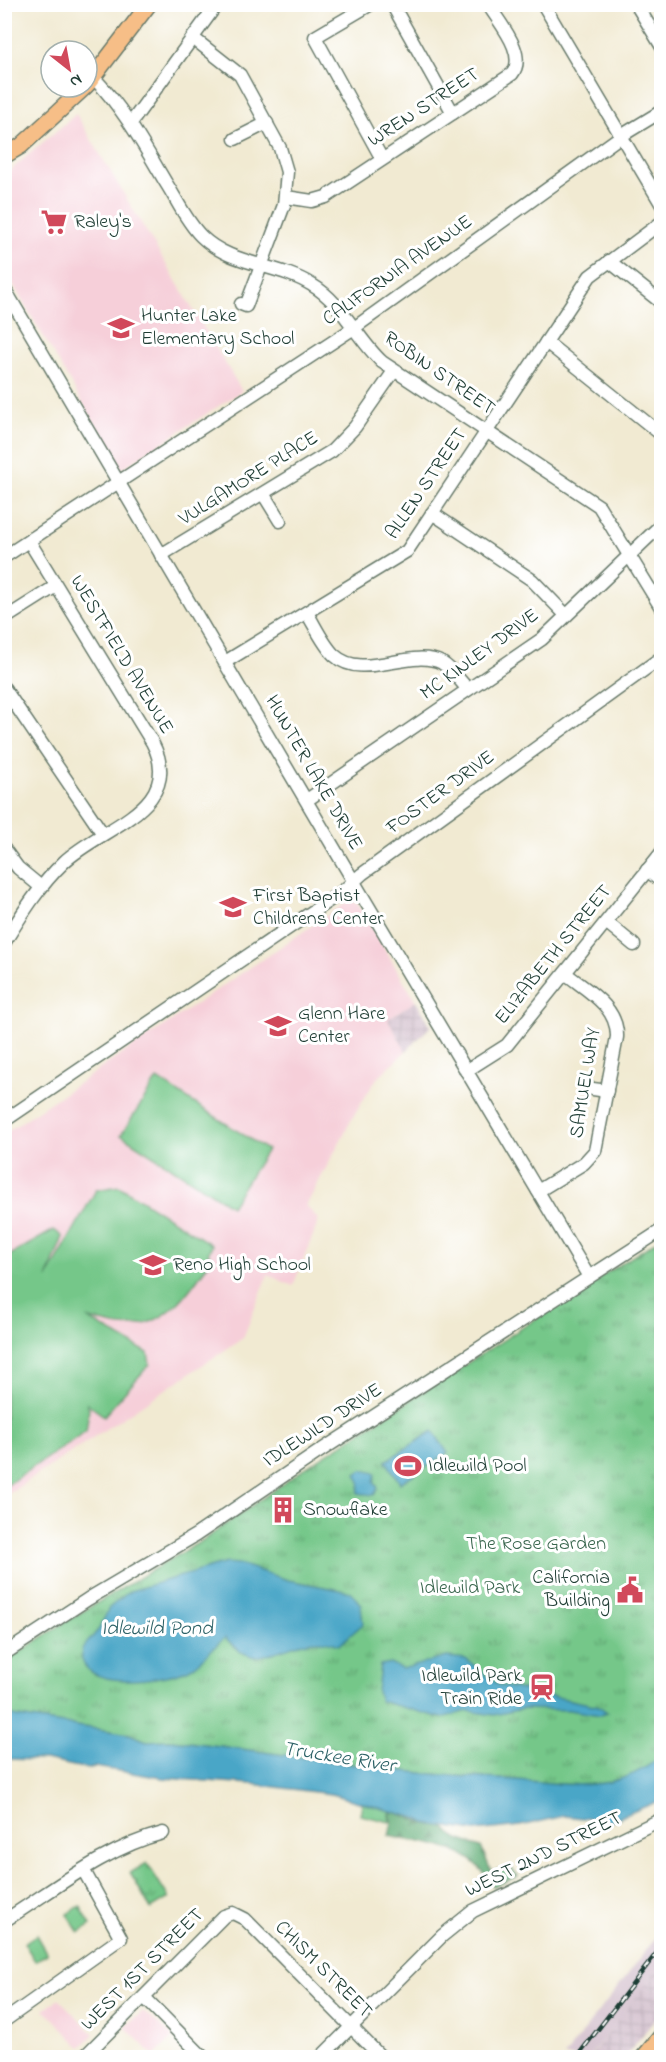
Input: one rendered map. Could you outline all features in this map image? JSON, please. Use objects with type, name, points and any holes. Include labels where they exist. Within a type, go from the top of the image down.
[{"type":"main road","points":[[99,71],[149,4]]},
{"type":"main road","points":[[4,156],[21,146],[73,99]]},
{"type":"main road","points":[[4,165],[16,155],[21,146]]},
{"type":"main road","points":[[643,2058],[662,2035]]},
{"type":"street","points":[[131,123],[217,4]]},
{"type":"street","points":[[371,4],[315,37],[382,159]]},
{"type":"street","points":[[392,4],[453,113]]},
{"type":"street","name":"WREN STREET","points":[[286,197],[304,201],[319,200],[512,74],[518,64],[516,52],[488,4]]},
{"type":"street","points":[[543,4],[662,205]]},
{"type":"street","points":[[636,4],[662,47]]},
{"type":"street","points":[[193,38],[240,75],[267,123],[284,160],[288,184],[286,197],[246,306],[241,304]]},
{"type":"street","name":"ROBIN STREET","points":[[99,93],[131,123],[201,235],[223,252],[289,273],[314,286],[336,305],[371,352],[394,371],[598,506],[662,609]]},
{"type":"street","name":"CALIFORNIA AVENUE","points":[[4,557],[354,328],[621,136],[662,111]]},
{"type":"street","points":[[235,139],[267,123]]},
{"type":"street","name":"ALLEN STREET","points":[[225,662],[402,556],[590,276],[662,222]]},
{"type":"street","points":[[609,261],[662,303]]},
{"type":"street","name":"HUNTER LAKE DRIVE","points":[[4,288],[589,1276]]},
{"type":"street","points":[[546,342],[662,435]]},
{"type":"street","name":"VULGAMORE PLACE","points":[[162,555],[332,452],[355,427],[394,371]]},
{"type":"street","points":[[264,495],[279,521]]},
{"type":"street","points":[[432,513],[532,580],[567,615]]},
{"type":"street","name":"MC KINLEY DRIVE","points":[[307,800],[542,639],[662,524]]},
{"type":"street","name":"WESTFIELD AVENUE","points":[[4,943],[41,887],[66,861],[139,811],[153,798],[161,781],[160,762],[152,742],[29,541]]},
{"type":"street","points":[[4,619],[56,586]]},
{"type":"street","points":[[307,612],[329,649],[342,661],[358,665],[433,660],[448,667],[468,689]]},
{"type":"street","name":"FOSTER DRIVE","points":[[4,1122],[354,882],[662,657]]},
{"type":"street","points":[[4,688],[103,834]]},
{"type":"street","points":[[4,849],[18,868],[41,887]]},
{"type":"street","name":"ELIZABETH STREET","points":[[466,1071],[507,1045],[662,852]]},
{"type":"street","points":[[647,870],[662,882]]},
{"type":"street","points":[[606,922],[634,945]]},
{"type":"street","name":"SAMUEL WAY","points":[[538,1191],[584,1163],[595,1151],[616,1037],[615,1021],[607,1007],[565,973]]},
{"type":"street","points":[[586,1088],[607,1091]]},
{"type":"street","name":"IDLEWILD DRIVE","points":[[4,1654],[88,1599],[196,1535],[309,1458],[662,1230]]},
{"type":"street","name":"WEST 2ND STREET","points":[[320,2058],[442,1936],[473,1911],[662,1819]]},
{"type":"street","points":[[4,1921],[128,1844],[163,1833]]},
{"type":"street","points":[[4,2021],[119,1941],[121,1936],[84,1871]]},
{"type":"street","name":"CHISM STREET","points":[[233,1913],[244,1919],[382,2058]]},
{"type":"street","name":"WEST 1ST STREET","points":[[83,2058],[224,1916],[233,1913]]},
{"type":"street","points":[[144,1997],[204,2058]]},
{"type":"shaded area","name":"Hunter Lake Elementary School","points":[[76,114],[242,391],[121,469],[5,271],[5,175]]},
{"type":"shaded area","name":"Reno High School","points":[[350,900],[358,905],[416,1001],[388,1019],[406,1051],[377,1078],[355,1113],[306,1206],[319,1220],[293,1286],[268,1275],[243,1338],[5,1496],[5,1133]]},
{"type":"shaded area","points":[[416,1001],[431,1026],[406,1051],[388,1019]]},
{"type":"shaded area","points":[[661,1931],[661,1964],[625,2012],[589,2057],[564,2057]]},
{"type":"shaded area","points":[[661,1964],[661,2012],[625,2057],[589,2058]]},
{"type":"shaded area","points":[[59,1999],[94,2034],[81,2047],[44,2009]]},
{"type":"shaded area","points":[[143,2011],[173,2037],[154,2056],[125,2027]]},
{"type":"green space","points":[[157,1079],[267,1150],[231,1206],[121,1135]]},
{"type":"green space","points":[[119,1186],[212,1245],[208,1254],[212,1258],[189,1291],[170,1311],[159,1318],[147,1323],[122,1326],[87,1318],[148,1353],[150,1364],[104,1416],[86,1403],[89,1409],[86,1431],[5,1486],[5,1258],[54,1230],[63,1237],[47,1278],[96,1190]]},
{"type":"green space","name":"Idlewild Park","points":[[661,1238],[662,1757],[623,1778],[581,1785],[376,1768],[170,1740],[147,1741],[129,1734],[5,1715],[5,1662],[70,1619],[205,1539],[305,1468]]},
{"type":"green space","points":[[362,1803],[394,1812],[389,1814],[390,1822],[360,1815]]},
{"type":"green space","points":[[394,1812],[427,1824],[442,1826],[458,1839],[481,1847],[491,1871],[510,1867],[518,1876],[494,1887],[476,1864],[457,1852],[389,1836],[392,1823],[389,1814]]},
{"type":"green space","points":[[147,1863],[169,1898],[151,1909],[130,1873]]},
{"type":"green space","points":[[80,1906],[91,1925],[79,1933],[67,1914]]},
{"type":"green space","points":[[36,1935],[47,1954],[35,1961],[24,1943]]},
{"type":"water","points":[[433,1431],[448,1453],[400,1483],[386,1461]]},
{"type":"water","points":[[362,1470],[376,1473],[374,1482],[378,1488],[374,1495],[358,1493],[360,1482],[356,1474]]},
{"type":"water","name":"Idlewild Pond","points":[[226,1563],[239,1564],[288,1580],[351,1592],[361,1605],[363,1624],[339,1645],[316,1641],[306,1642],[254,1657],[241,1652],[225,1638],[194,1666],[162,1677],[124,1680],[107,1678],[92,1673],[83,1663],[82,1649],[99,1629],[109,1608],[130,1591]]},
{"type":"water","points":[[447,1657],[466,1659],[499,1685],[599,1706],[608,1713],[600,1715],[569,1710],[523,1709],[494,1715],[468,1711],[441,1718],[380,1701],[377,1692],[380,1665],[390,1663],[402,1669]]},
{"type":"water","points":[[5,1715],[129,1734],[147,1741],[170,1740],[376,1768],[582,1785],[623,1778],[661,1757],[661,1800],[611,1821],[564,1816],[520,1826],[475,1831],[427,1824],[419,1819],[331,1794],[252,1784],[163,1778],[95,1767],[88,1769],[45,1760],[5,1759]]},
{"type":"railway","points":[[576,2058],[662,1946]]},
{"type":"place","name":"Raley's","points":[[54,222]]},
{"type":"place","name":"Hunter Lake Elementary School","points":[[121,328]]},
{"type":"place","name":"First Baptist Childrens Center","points":[[233,907]]},
{"type":"place","name":"Glenn Hare Center","points":[[278,1026]]},
{"type":"place","name":"Reno High School","points":[[153,1265]]},
{"type":"place","name":"Idlewild Pool","points":[[408,1466]]},
{"type":"place","name":"Snowflake","points":[[283,1510]]},
{"type":"place","name":"California Building","points":[[630,1590]]},
{"type":"place","name":"Idlewild Park Train Ride","points":[[542,1687]]},
{"type":"park label","name":"The Rose Garden","points":[[536,1544]]},
{"type":"water label","name":"Truckee River","points":[[339,1758]]}]
